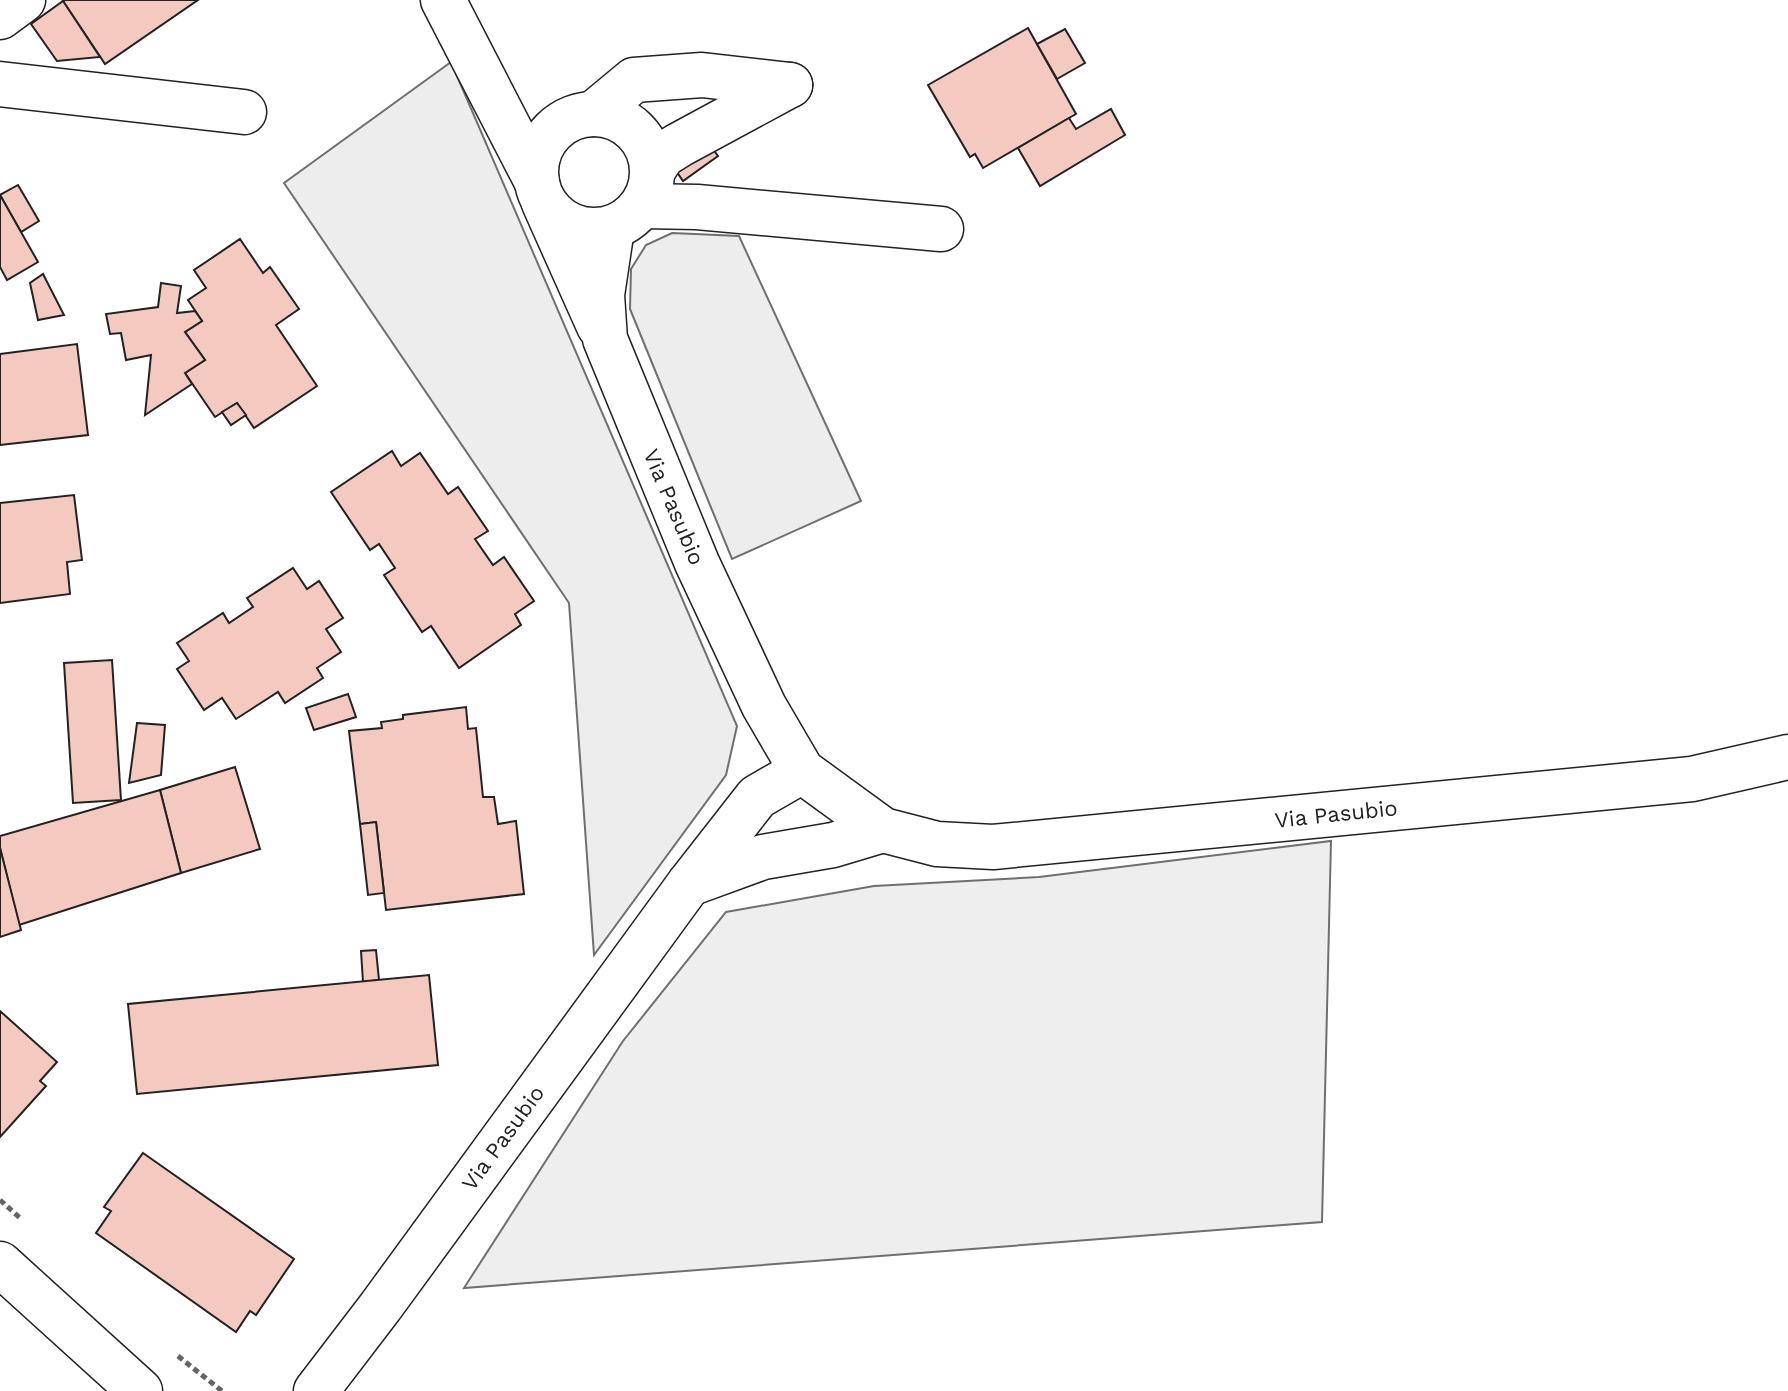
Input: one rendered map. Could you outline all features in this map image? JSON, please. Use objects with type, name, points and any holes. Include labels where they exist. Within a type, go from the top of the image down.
[{"type":"street","points":[[0,17],[23,0]]},
{"type":"street","points":[[443,0],[540,192],[605,339]]},
{"type":"street","points":[[593,114],[634,80],[702,75],[790,85],[663,155],[636,202],[593,231],[573,226],[556,216],[540,192],[537,162],[544,143],[556,128],[574,117],[593,114],[628,124],[641,137],[649,153],[636,202]]},
{"type":"street","points":[[0,84],[244,112]]},
{"type":"street","points":[[636,202],[941,229]]},
{"type":"street","name":"Via Pasubio","points":[[636,202],[602,295],[605,339],[697,563],[764,706],[802,771],[883,830],[937,844],[993,847],[1692,779],[1788,757]]},
{"type":"street","name":"Via Pasubio","points":[[316,1391],[689,884],[757,797],[802,771]]},
{"type":"street","points":[[689,884],[763,857],[833,845],[883,830]]},
{"type":"street","points":[[0,1264],[140,1391]]},
{"type":"shaded area","points":[[451,62],[737,726],[726,775],[594,955],[569,603],[284,183]]},
{"type":"shaded area","points":[[672,233],[739,236],[861,501],[732,559],[630,309],[631,269],[646,245]]},
{"type":"shaded area","points":[[1331,841],[1322,1222],[464,1288],[623,1041],[726,912],[874,886],[1039,877]]},
{"type":"building","points":[[65,0],[198,0],[105,64]]},
{"type":"building","points":[[63,1],[100,57],[57,61],[31,24]]},
{"type":"building","points":[[1028,28],[1076,114],[983,168],[975,154],[970,157],[928,85]]},
{"type":"building","points":[[1065,29],[1085,63],[1057,79],[1037,44]]},
{"type":"building","points":[[1111,109],[1125,135],[1040,186],[1018,148],[1069,118],[1076,129]]},
{"type":"building","points":[[704,137],[718,156],[683,181],[670,162]]},
{"type":"building","points":[[18,185],[39,221],[21,232],[0,195]]},
{"type":"building","points":[[0,195],[38,262],[7,280],[0,267]]},
{"type":"building","points":[[240,239],[263,273],[270,267],[299,309],[276,325],[317,386],[254,428],[237,403],[215,417],[185,373],[205,360],[185,332],[202,321],[188,300],[206,288],[194,270]]},
{"type":"building","points":[[43,274],[64,315],[38,320],[30,283]]},
{"type":"building","points":[[161,283],[181,286],[177,313],[195,311],[202,321],[185,332],[205,360],[185,373],[192,384],[145,415],[151,355],[126,360],[121,333],[110,334],[106,314],[158,307]]},
{"type":"building","points":[[77,344],[88,435],[0,445],[0,354]]},
{"type":"building","points":[[237,403],[246,415],[231,425],[222,412]]},
{"type":"building","points":[[392,451],[401,466],[420,453],[448,494],[458,487],[488,531],[475,539],[493,565],[504,557],[534,601],[515,614],[521,625],[459,668],[431,626],[422,632],[384,575],[395,568],[379,544],[370,550],[331,492]]},
{"type":"building","points":[[74,495],[82,560],[67,562],[70,594],[0,603],[0,503]]},
{"type":"building","points":[[293,568],[307,589],[319,581],[343,618],[326,629],[341,652],[317,668],[323,678],[285,703],[278,692],[236,719],[222,698],[204,710],[177,669],[189,661],[177,643],[223,613],[229,623],[253,607],[247,598]]},
{"type":"building","points":[[112,660],[121,800],[73,803],[64,663]]},
{"type":"building","points":[[348,694],[356,717],[314,730],[306,708]]},
{"type":"building","points":[[466,707],[468,729],[476,728],[483,797],[494,797],[498,824],[516,821],[524,894],[386,910],[376,822],[360,824],[349,731],[382,728],[381,722],[403,719],[403,715]]},
{"type":"building","points":[[137,723],[165,725],[161,775],[129,783]]},
{"type":"building","points":[[235,767],[260,849],[181,873],[160,790]]},
{"type":"building","points":[[160,790],[181,873],[19,925],[0,848],[0,836]]},
{"type":"building","points":[[376,822],[384,893],[368,895],[360,824]]},
{"type":"building","points":[[0,848],[21,930],[0,937]]},
{"type":"building","points":[[376,950],[379,980],[363,982],[361,951]]},
{"type":"building","points":[[429,975],[438,1065],[137,1094],[128,1004]]},
{"type":"building","points":[[0,1011],[57,1062],[40,1081],[46,1086],[0,1137]]},
{"type":"building","points":[[143,1153],[294,1259],[256,1315],[250,1311],[236,1332],[96,1233],[111,1211],[104,1207]]}]
